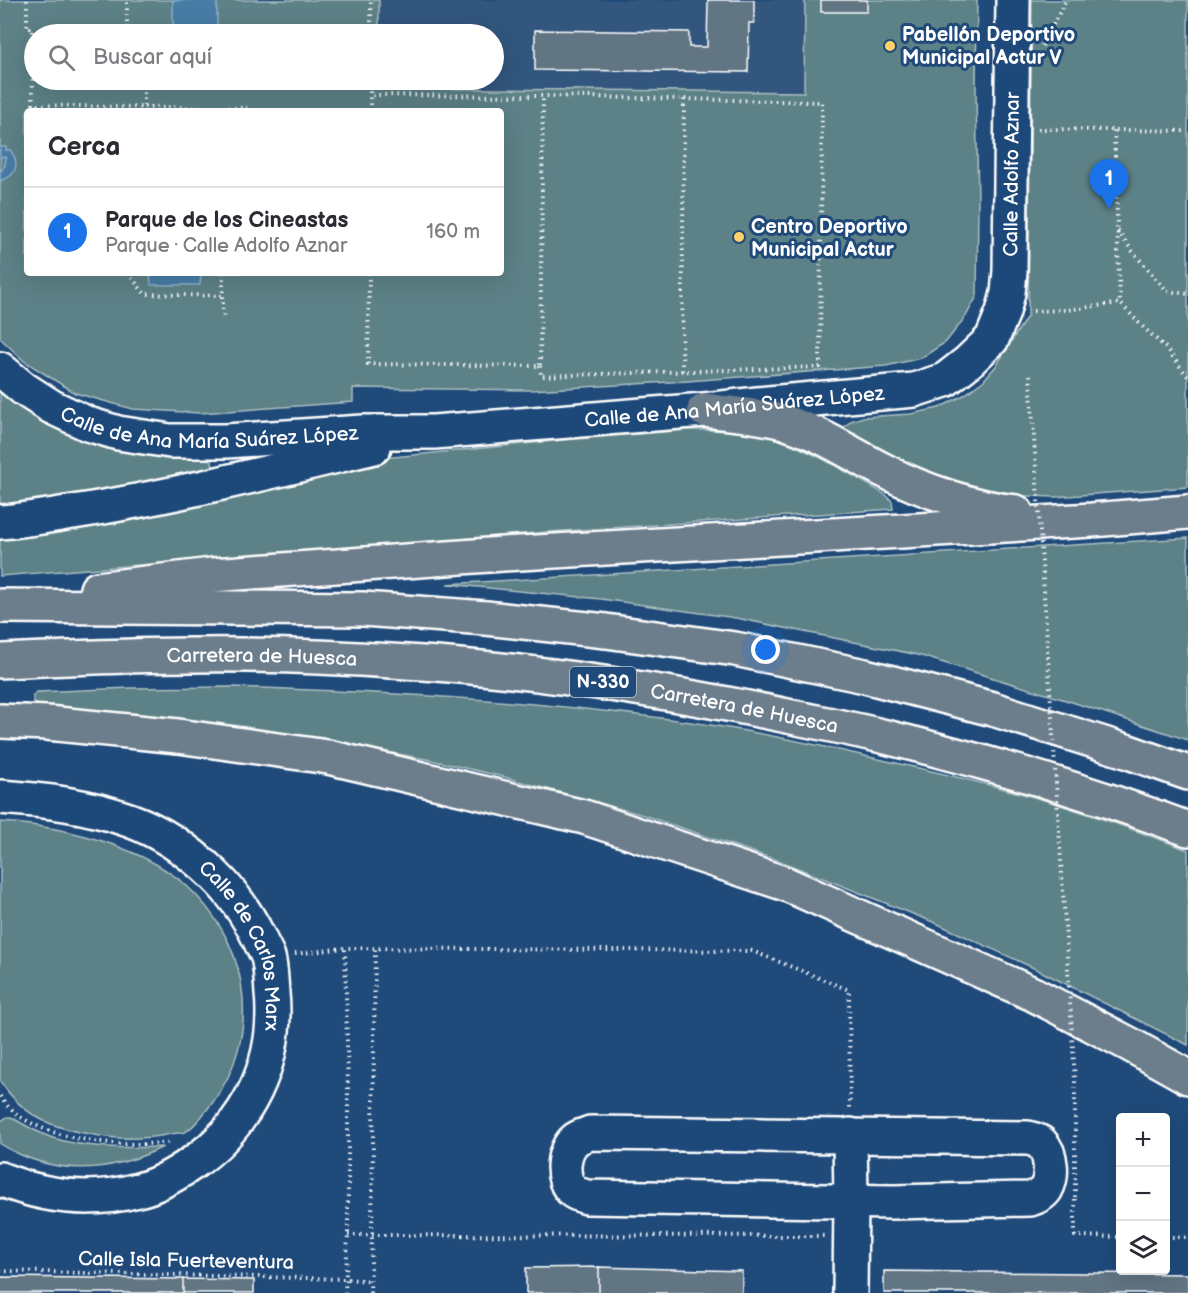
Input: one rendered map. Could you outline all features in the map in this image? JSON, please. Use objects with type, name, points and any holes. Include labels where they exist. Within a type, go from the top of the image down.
[{"type":"highway","points":[[704,410],[789,424],[827,439],[886,472],[929,490],[978,505],[1008,512],[1092,520]]},
{"type":"highway","points":[[0,601],[212,575],[503,554],[1092,520],[1188,512]]},
{"type":"highway","points":[[0,606],[363,609],[486,618],[606,631],[735,649],[865,676],[993,709],[1188,773]]},
{"type":"highway","name":"Carretera de Huesca","points":[[0,661],[176,655],[287,657],[408,662],[611,683],[750,708],[886,737],[1017,772],[1138,810],[1188,829]]},
{"type":"highway","points":[[0,721],[47,723],[166,735],[328,757],[584,817],[786,884],[1033,994],[1188,1077]]},
{"type":"street","name":"Calle Adolfo Aznar","points":[[1013,0],[1008,292],[1014,312]]},
{"type":"street","name":"Calle de Ana María Suárez López","points":[[0,369],[38,399],[65,414],[104,429],[151,439],[207,442],[363,432],[434,432],[914,390],[945,380],[992,339],[1014,312]]},
{"type":"street","name":"Calle de Ana María Suárez López","points":[[0,522],[128,503],[218,485],[434,432]]},
{"type":"street","name":"Calle de Carlos Marx","points":[[0,797],[94,809],[131,821],[162,835],[199,860],[228,888],[250,920],[268,957],[274,1005],[272,1040],[262,1074],[249,1104],[232,1128],[214,1147],[180,1171],[139,1190],[88,1198],[34,1191],[0,1179]]},
{"type":"street","points":[[590,1133],[1028,1138],[1041,1142],[1048,1153],[1049,1182],[1045,1191],[1030,1199],[851,1201],[587,1197],[574,1192],[566,1179],[564,1166],[567,1151],[576,1139],[590,1133]]},
{"type":"street","points":[[850,1135],[850,1293]]},
{"type":"path","points":[[27,0],[27,24]]},
{"type":"path","points":[[127,0],[127,24]]},
{"type":"path","points":[[371,0],[371,24]]},
{"type":"path","points":[[1040,50],[1066,0]]},
{"type":"path","points":[[33,90],[33,108]]},
{"type":"path","points":[[144,90],[144,107]]},
{"type":"path","points":[[370,90],[370,108]]},
{"type":"path","points":[[370,95],[543,96],[822,102],[820,367],[541,376],[543,96]]},
{"type":"path","points":[[682,371],[684,99]]},
{"type":"path","points":[[132,108],[247,108]]},
{"type":"path","points":[[1028,129],[1188,131]]},
{"type":"path","points":[[1114,130],[1120,303],[1166,348],[1188,377]]},
{"type":"path","points":[[1118,231],[1167,291],[1188,294]]},
{"type":"path","points":[[130,276],[145,294],[223,296]]},
{"type":"path","points":[[223,276],[223,316]]},
{"type":"path","points":[[369,276],[368,364],[540,366]]},
{"type":"path","points":[[1014,312],[1066,310],[1120,303]]},
{"type":"path","points":[[1030,375],[1075,1080],[1075,1236],[1116,1237]]},
{"type":"path","points":[[268,957],[345,948],[752,951],[849,990],[850,1135]]},
{"type":"path","points":[[345,948],[348,1092],[348,1235],[345,1293]]},
{"type":"path","points":[[370,1293],[375,948]]},
{"type":"path","points":[[1,1100],[18,1115],[40,1127],[78,1139],[158,1144],[180,1141],[171,1147]]},
{"type":"path","points":[[348,1235],[831,1236]]},
{"type":"path","points":[[1170,1237],[1188,1238]]},
{"type":"path","name":"Calle Isla Fuerteventura","points":[[0,1270],[371,1281]]},
{"type":"shaded area","points":[[173,0],[217,0],[217,24],[173,24]]},
{"type":"shaded area","points":[[379,0],[805,0],[804,92],[504,89],[504,24],[379,24]]},
{"type":"shaded area","points":[[0,147],[10,150],[16,164],[11,176],[1,180],[0,185],[0,172],[5,165],[6,157],[0,157]]},
{"type":"shaded area","points":[[150,276],[201,276],[200,285],[151,285]]},
{"type":"green space","name":"Centro Deportivo Municipal Actur","points":[[0,0],[379,0],[379,24],[24,24],[24,90],[504,89],[804,92],[805,0],[977,0],[977,296],[966,316],[946,342],[921,358],[886,366],[531,390],[353,388],[353,402],[200,413],[133,409],[75,393],[24,361],[0,338]]},
{"type":"green space","points":[[1032,0],[1188,0],[1188,487],[1054,497],[1000,495],[957,487],[838,433],[851,421],[863,417],[911,414],[939,408],[964,395],[983,381],[996,366],[1028,315]]},
{"type":"green space","points":[[0,387],[211,457],[213,467],[176,478],[0,509]]},
{"type":"green space","points":[[688,430],[747,432],[782,441],[828,462],[886,495],[892,501],[893,509],[548,532],[0,576],[0,535],[383,458]]},
{"type":"green space","points":[[1188,538],[1188,740],[918,655],[736,618],[601,599],[447,584]]},
{"type":"green space","points":[[231,687],[501,701],[608,711],[716,726],[824,747],[989,785],[1067,807],[1188,850],[1188,1045],[1038,970],[938,924],[780,861],[640,814],[504,777],[431,760],[278,733],[191,721],[37,705],[33,701],[33,695],[37,692]]},
{"type":"green space","points":[[0,822],[51,828],[78,834],[131,852],[177,878],[196,895],[214,918],[228,942],[238,969],[243,996],[243,1023],[238,1051],[228,1077],[213,1102],[188,1130],[152,1137],[123,1138],[104,1137],[66,1129],[41,1119],[19,1104],[0,1081]]},
{"type":"green space","points":[[7,1117],[47,1136],[66,1142],[93,1146],[163,1147],[122,1163],[101,1167],[61,1167],[20,1155],[0,1144],[0,1122]]},
{"type":"building","points":[[708,0],[754,0],[754,23],[749,23],[748,72],[535,70],[535,30],[689,32],[689,47],[707,47]]},
{"type":"building","points":[[821,0],[867,0],[867,12],[821,12]]},
{"type":"building","points":[[599,1267],[599,1293],[526,1293],[526,1268]]},
{"type":"building","points":[[599,1267],[742,1271],[742,1293],[599,1293]]},
{"type":"building","points":[[884,1271],[1188,1274],[1188,1293],[884,1293]]},
{"type":"building","points":[[0,1277],[183,1279],[183,1293],[0,1293]]},
{"type":"building","points":[[183,1279],[254,1280],[254,1293],[183,1293]]},
{"type":"place","name":"Pabellón Deportivo Municipal Actur V","points":[[890,46]]},
{"type":"place","name":"Parque de los Cineastas","points":[[1109,209]]},
{"type":"place","name":"Centro Deportivo Municipal Actur","points":[[739,237]]}]
